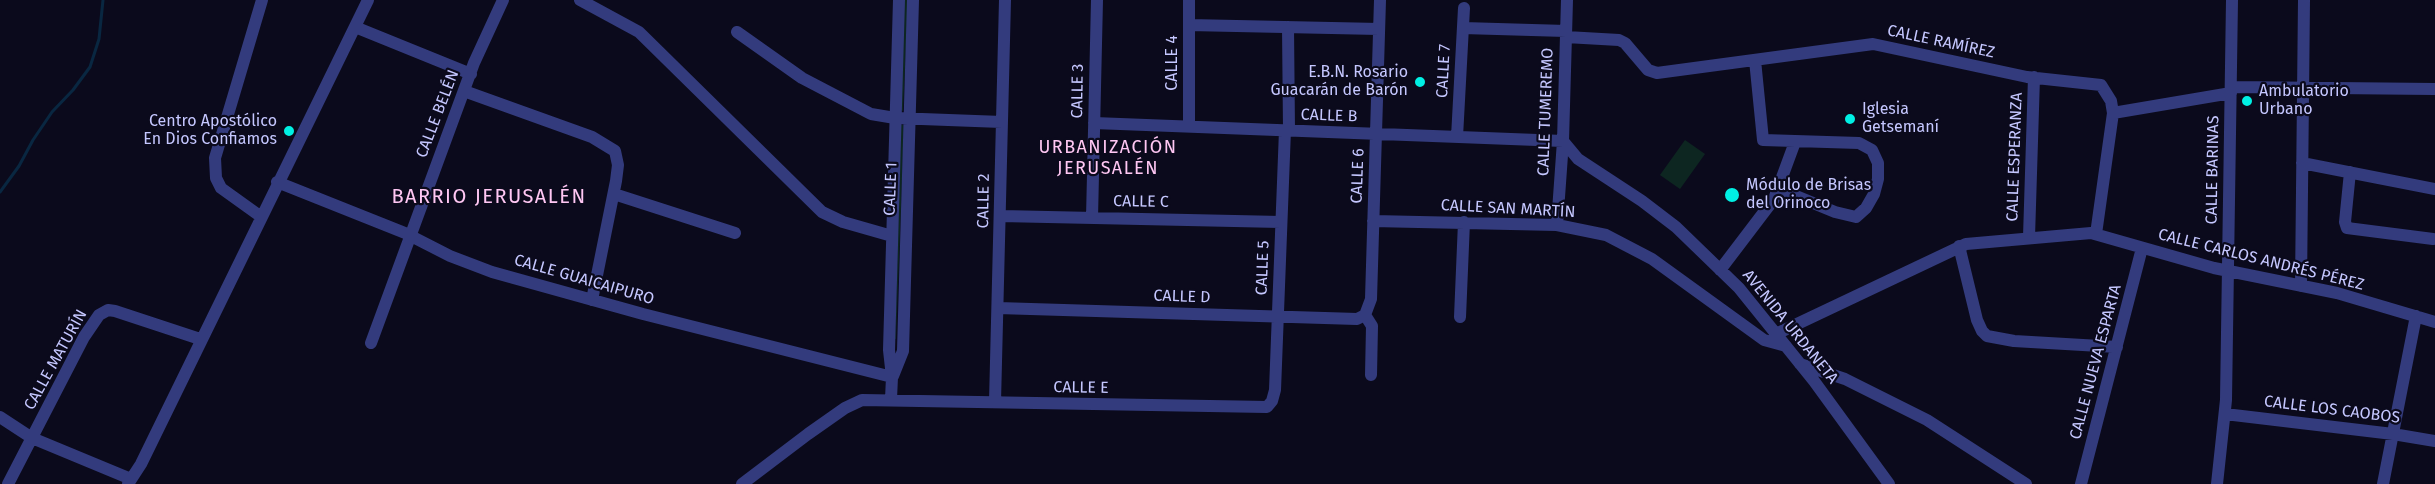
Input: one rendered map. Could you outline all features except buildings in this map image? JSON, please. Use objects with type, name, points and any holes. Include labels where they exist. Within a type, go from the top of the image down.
[{"type":"street","points":[[260,216],[220,188],[216,178],[214,158],[262,0]]},
{"type":"street","points":[[0,417],[32,438],[129,482],[141,464],[260,216],[368,0]]},
{"type":"street","name":"CALLE BELÉN","points":[[371,343],[464,91],[503,0]]},
{"type":"street","points":[[580,0],[639,32],[822,212],[843,222],[892,236]]},
{"type":"street","name":"CALLE 1","points":[[891,399],[892,377],[889,350],[899,0]]},
{"type":"street","name":"CALLE 1","points":[[892,377],[903,351],[913,0]]},
{"type":"street","name":"CALLE 2","points":[[995,402],[1005,0]]},
{"type":"street","name":"CALLE 3","points":[[1092,218],[1097,0]]},
{"type":"street","name":"CALLE 4","points":[[1189,0],[1190,127]]},
{"type":"street","name":"CALLE 6","points":[[1365,315],[1371,299],[1380,0]]},
{"type":"street","name":"CALLE TUMEREMO","points":[[1557,225],[1563,141],[1567,0]]},
{"type":"street","name":"CALLE BARINAS","points":[[2217,484],[2225,414],[2232,0]]},
{"type":"street","points":[[2301,286],[2304,0]]},
{"type":"street","name":"CALLE 7","points":[[1456,136],[1464,8]]},
{"type":"street","points":[[1189,26],[1379,29]]},
{"type":"street","points":[[355,27],[471,74]]},
{"type":"street","name":"CALLE 5","points":[[1269,405],[1275,390],[1287,130],[1288,27]]},
{"type":"street","name":"CALLE RAMÍREZ","points":[[1463,28],[1566,34],[1619,40],[1625,43],[1648,70],[1657,73],[1873,44],[2034,77],[2102,85],[2111,101],[2113,113]]},
{"type":"street","points":[[737,32],[788,69],[838,99],[871,114],[910,119],[1002,122]]},
{"type":"street","points":[[1755,60],[1763,140],[1859,143],[1867,145],[1875,153],[1878,164],[1878,178],[1874,194],[1862,214],[1854,217],[1835,212],[1779,189]]},
{"type":"street","name":"CALLE ESPERANZA","points":[[2029,237],[2034,77]]},
{"type":"street","points":[[2096,234],[2113,113],[2230,90],[2303,87],[2435,89]]},
{"type":"street","points":[[464,91],[592,137],[615,151],[618,165],[614,194],[592,300]]},
{"type":"street","name":"CALLE B","points":[[1094,123],[1563,141]]},
{"type":"street","name":"AVENIDA URDANETA","points":[[1563,141],[1578,159],[1667,220],[1739,288],[1800,363],[1889,484]]},
{"type":"street","points":[[1720,270],[1754,228],[1779,189],[1795,142]]},
{"type":"street","points":[[2302,163],[2435,189]]},
{"type":"street","points":[[2350,172],[2345,222],[2347,228],[2433,239]]},
{"type":"street","name":"CALLE GUAICAIPURO","points":[[277,182],[410,236],[470,264],[592,300],[892,377]]},
{"type":"street","points":[[614,194],[735,233]]},
{"type":"street","name":"CALLE C","points":[[1000,216],[1281,222]]},
{"type":"street","name":"CALLE SAN MARTÍN","points":[[1373,220],[1557,225],[1606,235],[1632,247],[1764,340],[1786,346]]},
{"type":"street","points":[[1460,317],[1464,222]]},
{"type":"street","name":"CALLE CARLOS ANDRÉS PÉREZ","points":[[1776,334],[1959,246],[1977,241],[2091,233],[2228,272],[2337,293],[2435,321]]},
{"type":"street","points":[[1959,246],[1977,320],[1987,336],[2014,341],[2116,347]]},
{"type":"street","name":"CALLE NUEVA ESPARTA","points":[[2081,484],[2142,248]]},
{"type":"street","name":"CALLE D","points":[[998,308],[1357,318],[1365,315]]},
{"type":"street","name":"CALLE MATURÍN","points":[[8,484],[84,337],[96,318],[103,312],[115,311],[200,339]]},
{"type":"street","points":[[1365,315],[1372,326],[1371,375]]},
{"type":"street","points":[[2383,484],[2416,316]]},
{"type":"street","points":[[1800,363],[1845,379],[1927,420],[2026,484]]},
{"type":"street","name":"CALLE E","points":[[742,484],[855,402],[870,399],[1260,409],[1269,405]]},
{"type":"street","name":"CALLE LOS CAOBOS","points":[[2225,414],[2435,441]]},
{"type":"green space","points":[[904,0],[908,0],[903,111],[901,110]]},
{"type":"green space","points":[[901,125],[904,125],[895,339]]},
{"type":"green space","points":[[1685,140],[1705,154],[1680,189],[1660,175]]},
{"type":"waterway","points":[[0,192],[52,112],[73,90],[90,67],[99,39],[103,0]]},
{"type":"place","name":"E.B.N. Rosario Guacarán de Barón","points":[[1420,82]]},
{"type":"place","name":"Ambulatorio Urbano","points":[[2247,101]]},
{"type":"place","name":"Iglesia Getsemaní","points":[[1850,119]]},
{"type":"place","name":"Centro Apostólico En Dios Confiamos","points":[[289,131]]},
{"type":"place","name":"Módulo de Brisas del Orinoco","points":[[1732,195]]},
{"type":"district","name":"URBANIZACIÓN JERUSALÉN","points":[[1108,158]]},
{"type":"district","name":"BARRIO JERUSALÉN","points":[[489,197]]}]
